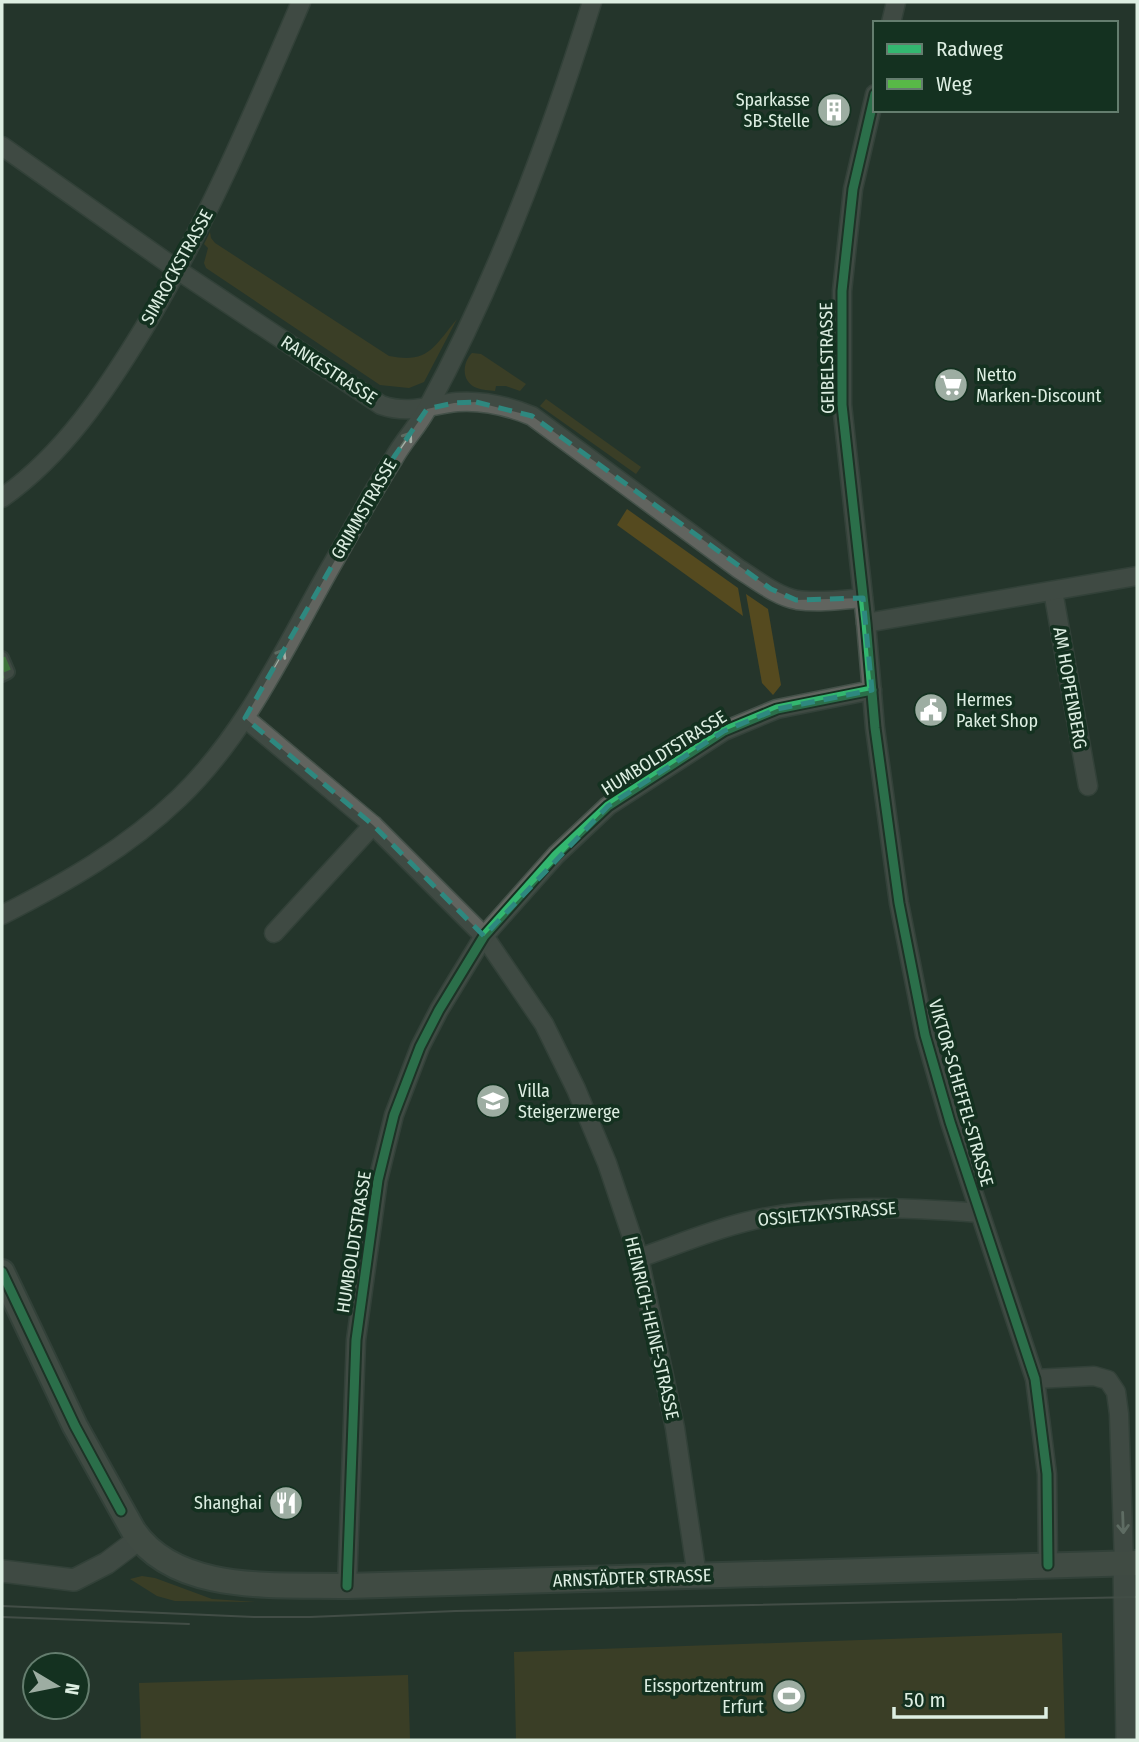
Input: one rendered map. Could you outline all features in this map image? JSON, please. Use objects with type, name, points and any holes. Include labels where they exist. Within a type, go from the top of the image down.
[{"type":"main road","points":[[2,1272],[75,1426],[139,1539]]},
{"type":"main road","name":"ARNSTÄDTER STRASSE","points":[[139,1539],[160,1556],[188,1571],[223,1581],[347,1586],[1131,1563]]},
{"type":"street","name":"SIMROCKSTRASSE","points":[[2,498],[29,479],[81,423],[111,382],[178,271],[234,159],[301,2]]},
{"type":"street","name":"GRIMMSTRASSE","points":[[2,915],[54,889],[114,852],[146,828],[181,797],[245,718],[394,457],[427,409],[503,250],[552,124],[592,2]]},
{"type":"street","points":[[891,21],[896,2]]},
{"type":"street","name":"GEIBELSTRASSE","points":[[866,623],[842,405],[842,291],[853,189],[873,103]]},
{"type":"street","name":"RANKESTRASSE","points":[[2,146],[178,271],[381,405],[392,409],[427,409],[454,402],[476,402],[513,408],[532,416],[739,569],[771,589],[796,600],[863,598]]},
{"type":"street","points":[[866,623],[1137,576]]},
{"type":"street","name":"AM HOPFENBERG","points":[[1053,591],[1088,786]]},
{"type":"street","name":"VIKTOR-SCHEFFEL-STRASSE","points":[[866,623],[882,793],[911,970],[925,1035],[1035,1379],[1047,1474],[1048,1565]]},
{"type":"street","points":[[2,658],[8,671],[2,675]]},
{"type":"street","name":"HUMBOLDTSTRASSE","points":[[347,1586],[356,1340],[378,1180],[394,1115],[420,1047],[484,936],[556,855],[608,806],[724,731],[777,709],[872,690]]},
{"type":"street","name":"HEINRICH-HEINE-STRASSE","points":[[245,718],[373,825],[484,936],[544,1024],[576,1089],[607,1163],[639,1258],[675,1428],[697,1576]]},
{"type":"street","points":[[274,933],[373,825]]},
{"type":"street","name":"OSSIETZKYSTRASSE","points":[[639,1258],[747,1221],[800,1213],[863,1207],[903,1207],[980,1213]]},
{"type":"street","points":[[1035,1379],[1094,1376],[1108,1380],[1116,1392],[1131,1563],[1127,1740]]},
{"type":"street","points":[[2,1571],[74,1580],[107,1563],[139,1539]]},
{"type":"highlighted area","points":[[476,402],[532,416],[771,589],[796,600],[863,598],[872,690],[777,709],[724,731],[608,806],[484,936],[373,825],[245,718],[394,457],[427,409],[454,403]]},
{"type":"shaded area","points":[[210,232],[215,243],[389,356],[413,358],[422,355],[436,345],[457,319],[424,382],[409,388],[380,385],[206,268],[204,263],[208,248],[204,244]]},
{"type":"shaded area","points":[[472,353],[481,354],[526,384],[520,391],[506,386],[496,386],[495,391],[479,389],[472,385],[466,377],[465,367]]},
{"type":"shaded area","points":[[546,399],[641,467],[636,474],[540,406]]},
{"type":"shaded area","points":[[627,509],[738,588],[743,616],[617,525]]},
{"type":"shaded area","points":[[746,594],[768,609],[781,685],[773,695],[762,683]]},
{"type":"shaded area","points":[[142,1576],[155,1578],[212,1599],[256,1602],[175,1601],[157,1596],[130,1579]]},
{"type":"shaded area","name":"Eissportzentrum Erfurt","points":[[1062,1633],[1065,1740],[516,1740],[514,1652]]},
{"type":"shaded area","points":[[408,1675],[410,1740],[141,1740],[139,1683]]},
{"type":"tram line","points":[[2,1606],[310,1617],[456,1611],[1137,1597]]},
{"type":"tram line","points":[[2,1617],[189,1624]]},
{"type":"marked path","points":[[2,658],[8,672],[2,675]]},
{"type":"cycle path","points":[[873,103],[853,189],[842,291],[842,405],[875,728],[899,903],[925,1035],[950,1122],[1035,1379],[1047,1474],[1048,1565]]},
{"type":"cycle path","points":[[347,1586],[356,1340],[378,1180],[394,1115],[420,1047],[439,1010],[484,936],[556,855],[608,806],[724,731],[777,709],[872,690]]},
{"type":"cycle path","points":[[2,1272],[75,1426],[121,1511]]},
{"type":"place","name":"Sparkasse SB-Stelle","points":[[834,110]]},
{"type":"place","name":"Netto Marken-Discount","points":[[951,385]]},
{"type":"place","name":"Hermes Paket Shop","points":[[931,710]]},
{"type":"place","name":"Villa Steigerzwerge","points":[[493,1101]]},
{"type":"place","name":"Shanghai","points":[[286,1503]]},
{"type":"place","name":"Eissportzentrum Erfurt","points":[[789,1696]]}]
